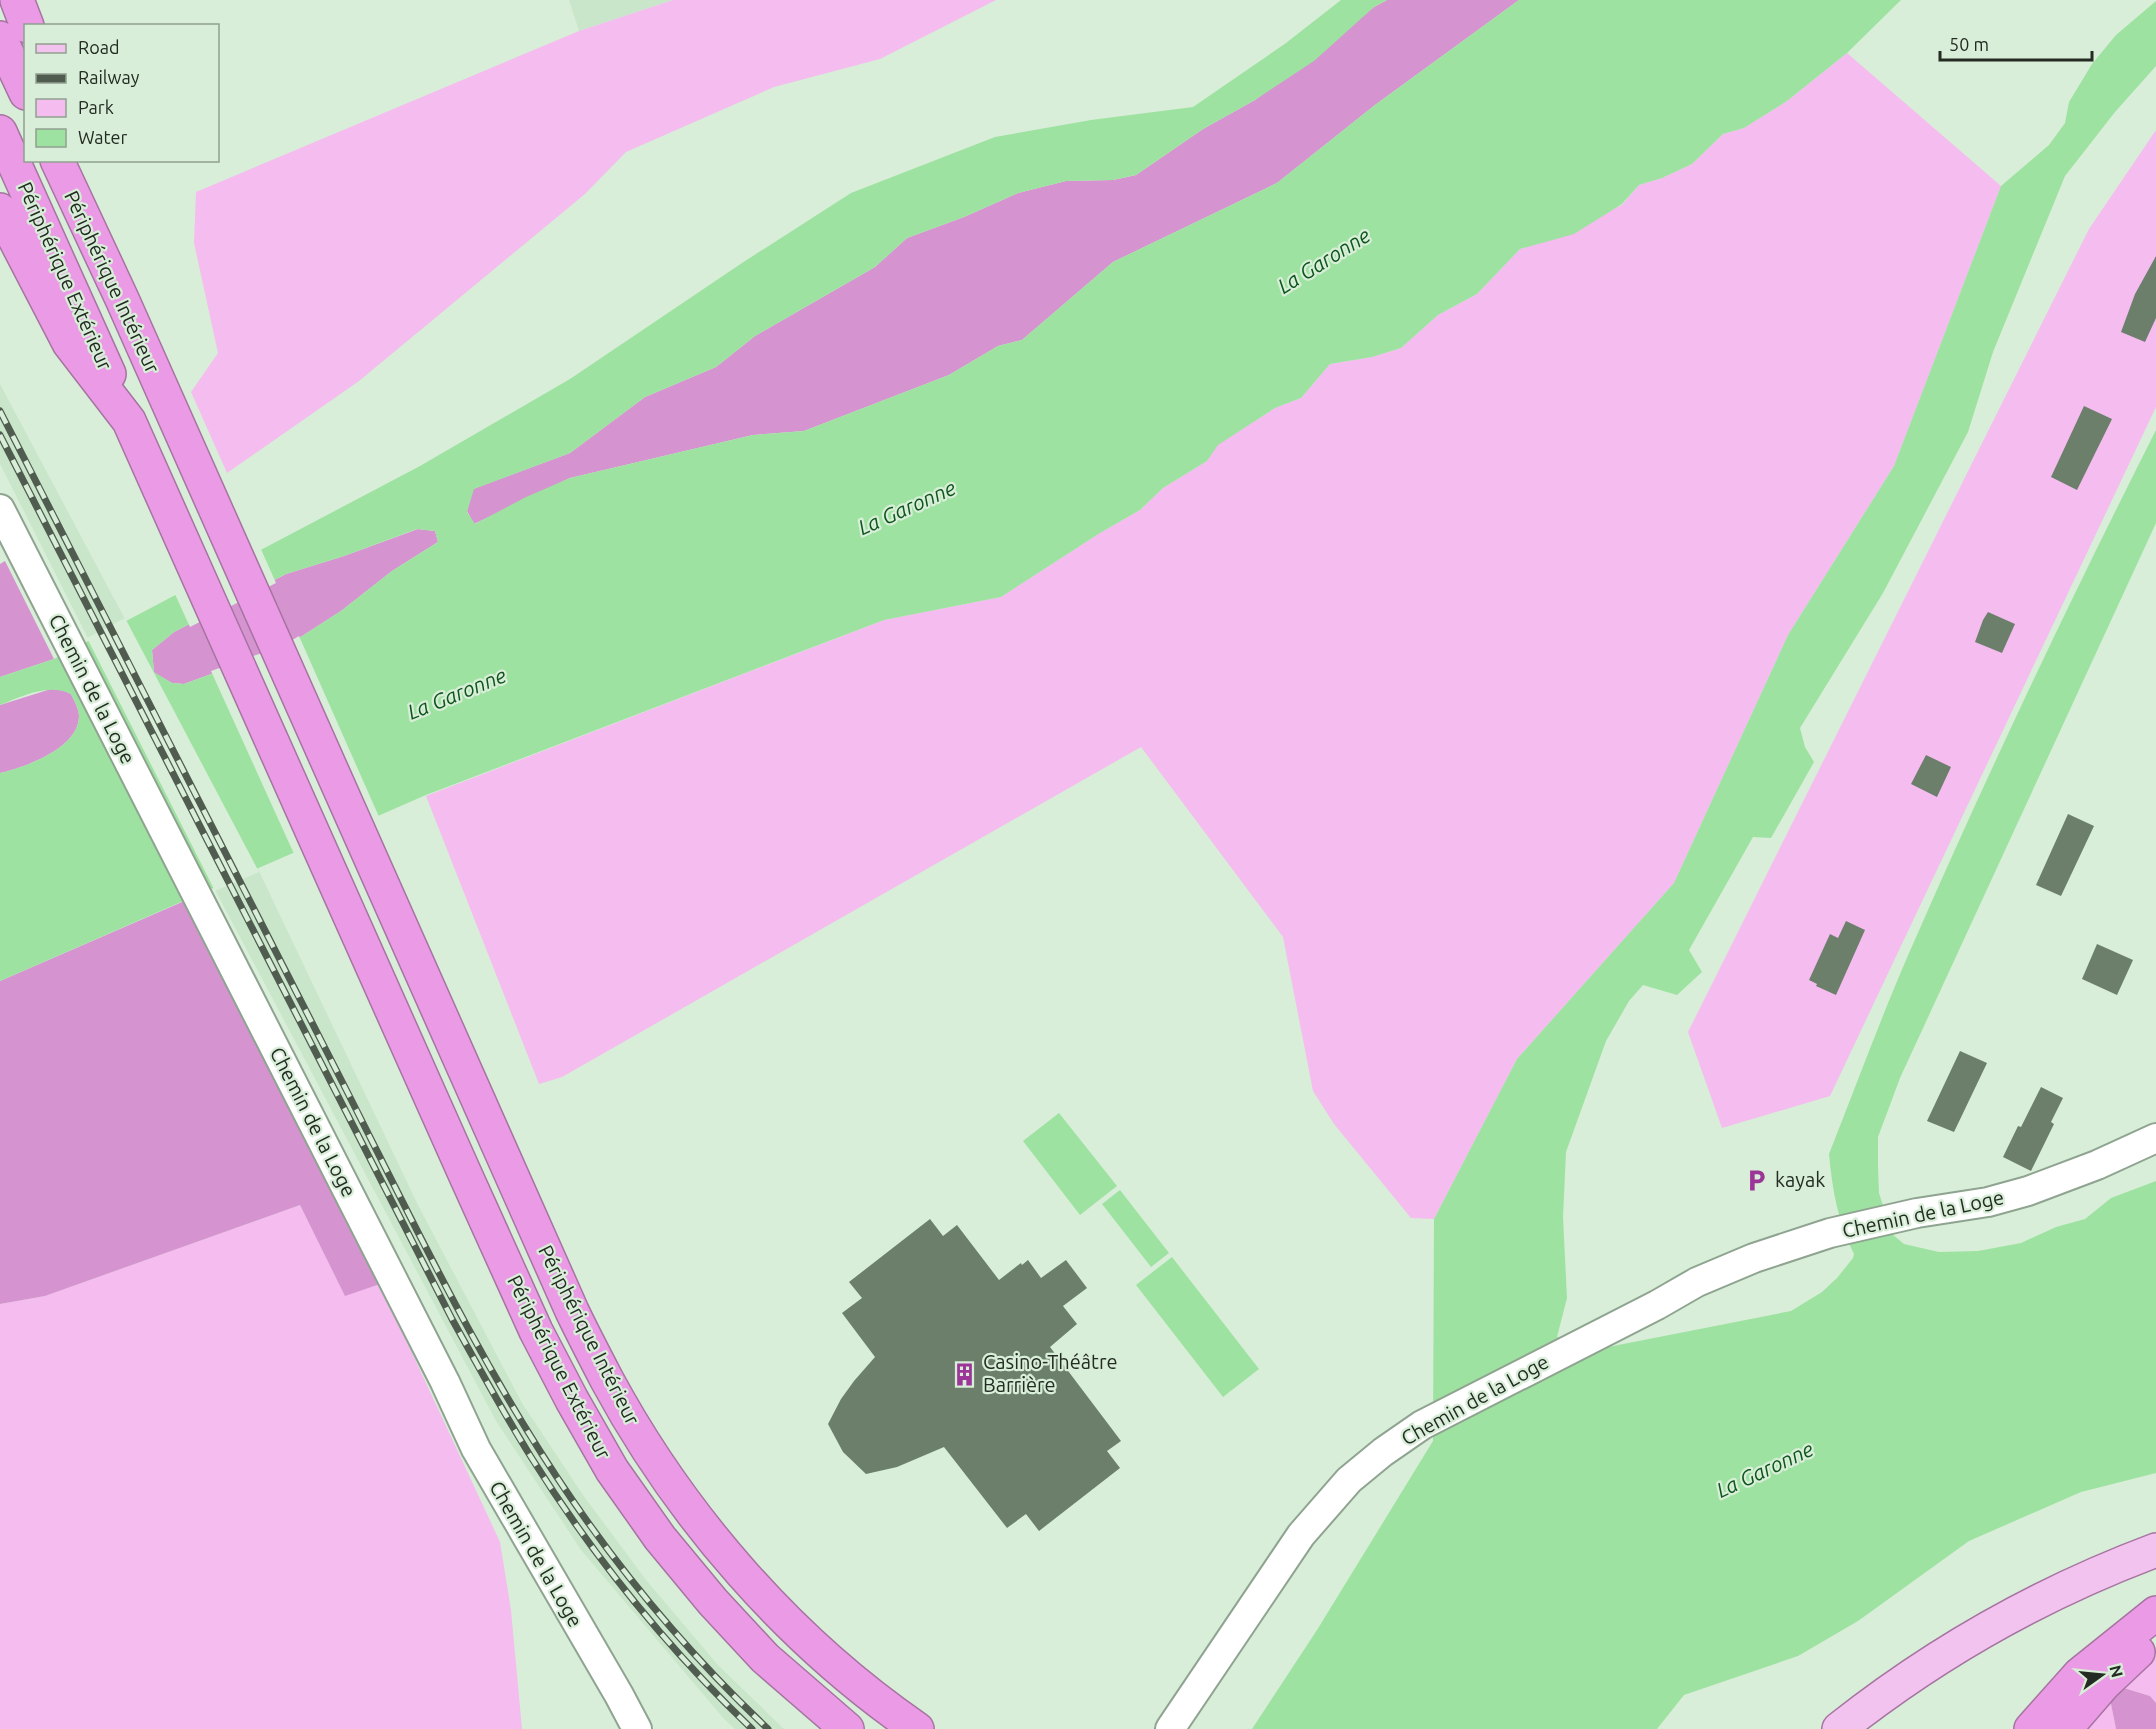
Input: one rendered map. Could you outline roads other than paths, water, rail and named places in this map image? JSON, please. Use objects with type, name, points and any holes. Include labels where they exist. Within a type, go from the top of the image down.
[{"type":"highway","points":[[16,0],[26,24]]},
{"type":"highway","points":[[0,38],[24,89]]},
{"type":"highway","name":"Périphérique Extérieur","points":[[0,132],[465,1174],[536,1331],[572,1400],[612,1470],[660,1538],[720,1610],[765,1658],[847,1729]]},
{"type":"highway","name":"Périphérique Intérieur","points":[[58,162],[122,299],[572,1311],[608,1382],[649,1450],[693,1512],[785,1620],[834,1665],[917,1729]]},
{"type":"highway","points":[[82,162],[92,187],[122,299]]},
{"type":"highway","points":[[0,210],[69,343],[129,421]]},
{"type":"highway","points":[[2031,1729],[2080,1674],[2156,1613]]},
{"type":"highway","points":[[2065,1729],[2104,1684],[2156,1637]]},
{"type":"main road","points":[[1839,1729],[1921,1668],[1981,1632],[2055,1593],[2156,1550]]},
{"type":"street","name":"Chemin de la Loge","points":[[0,509],[445,1382],[476,1449],[637,1729]]},
{"type":"street","name":"Chemin de la Loge","points":[[1170,1729],[1300,1535],[1349,1480],[1383,1452],[1422,1425],[1657,1305],[1697,1282],[1746,1262],[1831,1238],[2028,1191],[2097,1165],[2156,1138]]},
{"type":"street","name":"Chemin de la Loge","points":[[1918,1218],[1994,1211],[2034,1201],[2156,1152]]},
{"type":"water","name":"La Garonne","points":[[1341,0],[1387,0],[1374,7],[1314,61],[1255,100],[1203,129],[1136,175],[1113,180],[1066,181],[1018,193],[964,217],[907,238],[875,267],[755,336],[716,367],[645,397],[570,453],[474,489],[467,512],[475,524],[526,497],[570,478],[753,435],[804,431],[949,375],[998,346],[1022,340],[1113,262],[1277,183],[1375,105],[1519,0],[1901,0],[1847,53],[1787,101],[1744,128],[1723,134],[1692,164],[1662,178],[1639,185],[1622,204],[1574,234],[1520,249],[1477,294],[1438,315],[1401,348],[1372,357],[1330,364],[1301,398],[1275,408],[1218,445],[1207,461],[1163,488],[1140,510],[1001,597],[884,620],[426,795],[0,981],[0,773],[36,761],[61,747],[77,727],[79,716],[71,694],[62,691],[44,690],[0,705],[0,677],[54,659],[420,466],[570,379],[851,193],[995,137],[1091,120],[1193,107],[1286,43]],"holes":[[[417,529],[435,531],[438,542],[392,571],[341,611],[285,647],[184,684],[172,683],[154,672],[152,650],[174,632],[286,574],[344,556]]]},
{"type":"water","name":"La Garonne","points":[[2156,1],[2156,66],[2115,112],[2065,176],[1993,352],[1968,432],[1883,593],[1800,728],[1805,747],[1814,762],[1771,838],[1753,837],[1689,950],[1702,972],[1677,995],[1643,985],[1629,1001],[1606,1041],[1566,1152],[1563,1217],[1567,1298],[1557,1337],[1603,1348],[1791,1311],[1822,1292],[1853,1258],[1854,1254],[1837,1205],[1829,1154],[1894,989],[1945,871],[2033,681],[2156,430],[2156,523],[1900,1078],[1878,1137],[1878,1168],[1879,1193],[1892,1234],[1904,1244],[1939,1252],[1978,1251],[2021,1243],[2056,1227],[2085,1219],[2111,1198],[2156,1181],[2156,1473],[2081,1492],[1969,1541],[1858,1621],[1798,1656],[1684,1695],[1657,1729],[1252,1729],[1317,1630],[1433,1441],[1434,1219],[1517,1059],[1674,883],[1788,635],[1894,466],[2001,186],[2049,145],[2065,123],[2069,102],[2092,64],[2116,35]]},
{"type":"water","points":[[1059,1113],[1117,1186],[1080,1215],[1023,1141]]},
{"type":"water","points":[[1120,1190],[1169,1253],[1151,1267],[1102,1204]]},
{"type":"water","points":[[1172,1257],[1259,1369],[1223,1397],[1136,1285]]},
{"type":"railway","points":[[0,411],[444,1283],[505,1394],[573,1501],[617,1562],[689,1648],[768,1729]]},
{"type":"railway","points":[[0,435],[452,1319],[501,1406],[555,1494],[633,1600],[690,1666],[752,1729]]},
{"type":"place","name":"kayak","points":[[1757,1180]]},
{"type":"place","name":"Casino-Théâtre Barrière","points":[[965,1374]]}]
